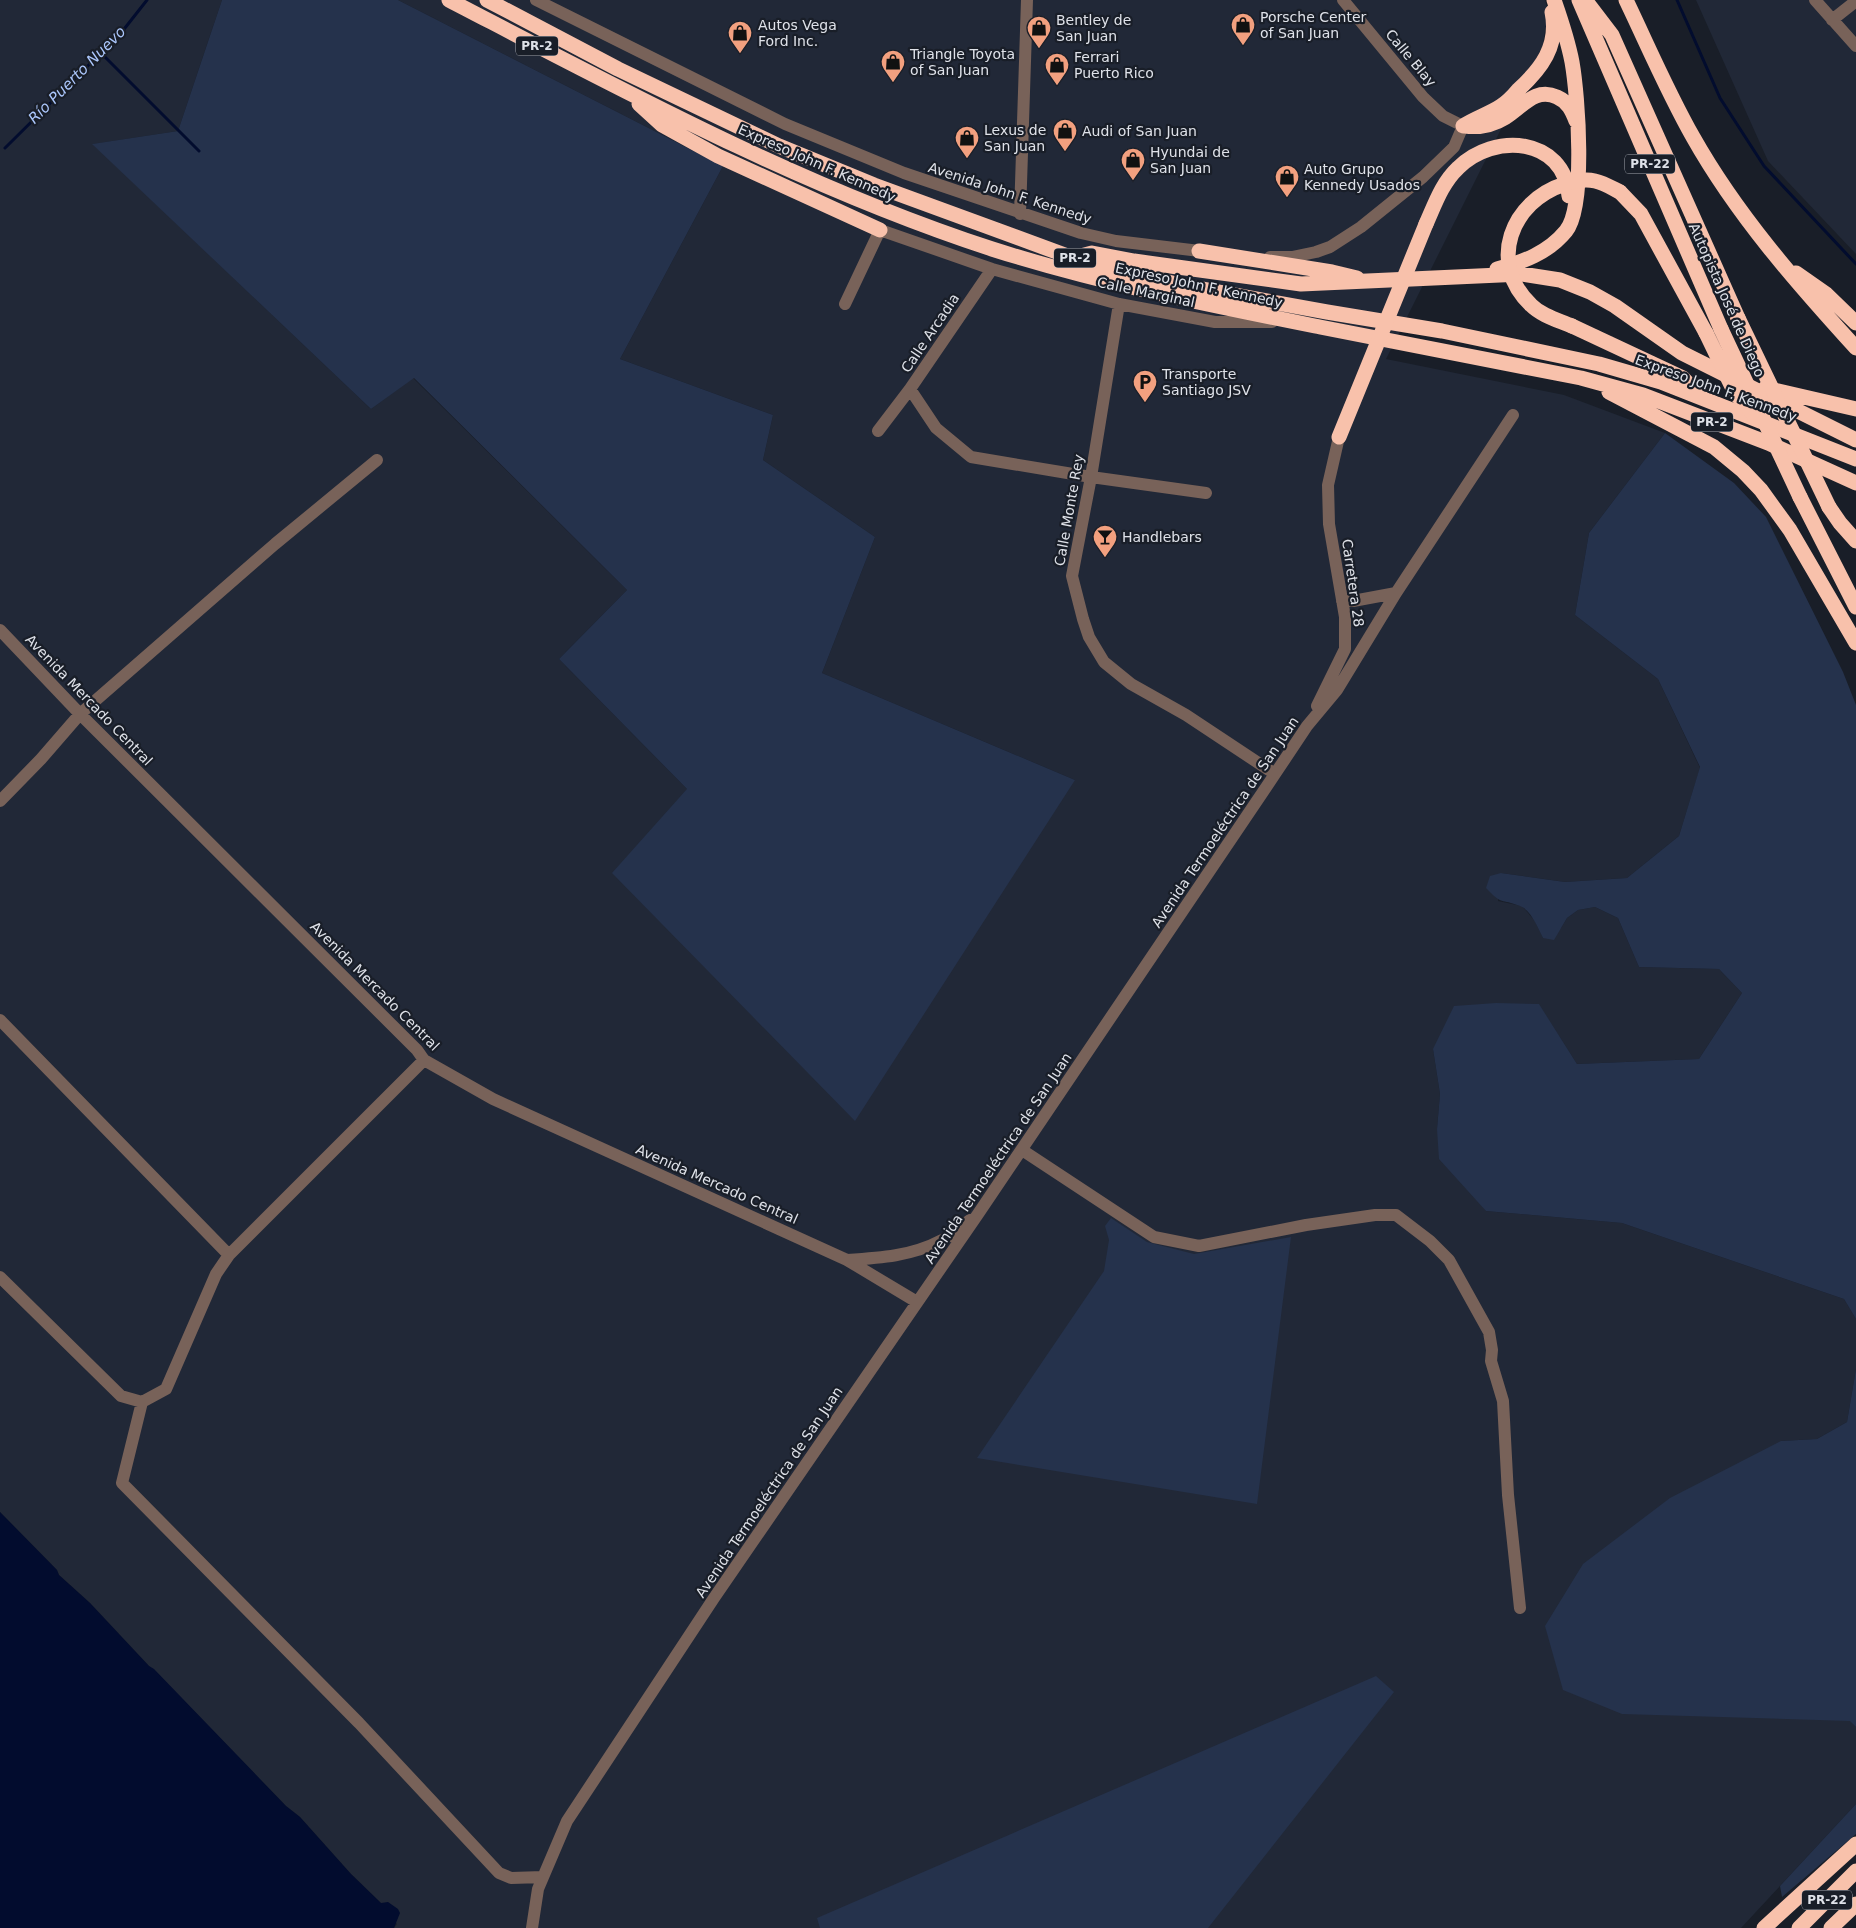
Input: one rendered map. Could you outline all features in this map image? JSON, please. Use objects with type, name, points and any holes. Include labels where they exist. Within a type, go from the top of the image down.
[{"type":"highway","name":"Expreso John F. Kennedy","points":[[449,0],[625,91],[769,162],[886,212],[992,249],[1109,283],[1198,303],[1581,378],[1643,395],[1768,444],[1856,483]]},
{"type":"highway","name":"Expreso John F. Kennedy","points":[[486,0],[618,69],[779,146],[874,185],[1073,258],[1180,285],[1442,331],[1599,364],[1661,382],[1856,459]]},
{"type":"highway","points":[[1463,126],[1502,105],[1535,74],[1544,60],[1553,36],[1554,22],[1550,0]]},
{"type":"highway","points":[[1476,275],[1522,262],[1541,253],[1566,231],[1576,209],[1579,170],[1576,99],[1572,64],[1554,0]]},
{"type":"highway","name":"Autopista José de Diego","points":[[1579,0],[1714,331],[1769,433],[1856,607]]},
{"type":"highway","points":[[1585,0],[1612,35],[1738,318],[1829,507],[1856,541]]},
{"type":"highway","points":[[1626,0],[1677,108],[1694,139],[1740,211],[1809,297],[1856,348]]},
{"type":"highway","points":[[625,91],[662,125],[710,151],[880,230]]},
{"type":"highway","points":[[1463,126],[1478,128],[1493,123],[1506,117],[1533,96],[1544,93],[1563,99],[1570,107],[1577,123]]},
{"type":"highway","points":[[1339,437],[1444,184],[1467,160],[1495,147],[1512,144],[1528,146],[1543,152],[1565,178],[1569,194],[1569,208],[1564,225],[1553,244]]},
{"type":"highway","points":[[1702,398],[1683,378],[1544,314],[1532,306],[1518,290],[1513,280],[1508,257],[1513,230],[1523,212],[1531,202],[1547,190],[1571,182],[1594,181],[1620,192],[1640,214],[1714,331]]},
{"type":"highway","points":[[1199,251],[1332,272],[1373,282]]},
{"type":"highway","points":[[1073,258],[1092,253],[1134,261],[1301,284],[1373,282],[1476,275],[1522,274],[1544,277],[1576,285],[1615,306],[1682,353],[1856,440]]},
{"type":"highway","points":[[1782,263],[1826,294],[1856,323]]},
{"type":"highway","points":[[1581,378],[1714,447],[1744,471],[1761,490],[1790,530],[1856,643]]},
{"type":"highway","points":[[1740,382],[1856,409]]},
{"type":"highway","points":[[1764,1928],[1856,1844]]},
{"type":"highway","name":"PR-22","points":[[1798,1928],[1856,1872]]},
{"type":"highway","name":"PR-22","points":[[1831,1928],[1856,1904]]},
{"type":"street","points":[[1020,214],[1027,0]]},
{"type":"street","name":"Calle Blay","points":[[1343,0],[1423,97],[1443,116],[1463,126]]},
{"type":"street","points":[[1815,0],[1856,46]]},
{"type":"street","name":"Avenida John F. Kennedy","points":[[544,2],[785,124],[904,173],[1020,214],[1081,233],[1116,241],[1258,257],[1292,257],[1330,247],[1361,228],[1423,177],[1454,146],[1463,126]]},
{"type":"street","points":[[1832,20],[1856,2]]},
{"type":"street","points":[[845,304],[880,230]]},
{"type":"street","name":"Calle Marginal","points":[[880,230],[992,269],[1119,304],[1215,322],[1296,322]]},
{"type":"street","name":"Calle Arcadia","points":[[992,269],[910,389],[936,428],[971,457],[1206,494]]},
{"type":"street","name":"Calle Monte Rey","points":[[1119,304],[1091,477],[1072,576],[1089,637],[1104,662],[1131,684],[1186,715],[1275,774]]},
{"type":"street","points":[[878,431],[910,389]]},
{"type":"street","name":"Avenida Termoeléctrica de San Juan","points":[[532,1928],[538,1889],[567,1821],[714,1598],[1022,1150],[1307,726],[1338,690],[1396,593],[1513,415]]},
{"type":"street","name":"Carretera 28","points":[[1307,726],[1345,649],[1345,617],[1329,524],[1328,485],[1339,437]]},
{"type":"street","points":[[0,801],[41,759],[80,714],[275,544],[377,460]]},
{"type":"street","points":[[1342,601],[1370,599],[1396,593]]},
{"type":"street","name":"Avenida Mercado Central","points":[[0,630],[80,714],[257,888],[417,1050],[424,1060],[493,1098],[847,1260],[917,1302]]},
{"type":"street","points":[[0,1020],[229,1256]]},
{"type":"street","points":[[0,1277],[122,1396],[142,1402],[166,1389],[216,1274],[229,1256],[424,1060]]},
{"type":"street","points":[[1022,1150],[1154,1238],[1199,1246],[1306,1225],[1375,1215],[1396,1215],[1430,1241],[1448,1260],[1489,1332],[1492,1350],[1491,1361],[1503,1401],[1510,1511],[1520,1608]]},
{"type":"street","points":[[847,1260],[891,1257],[916,1251],[942,1240],[978,1214]]},
{"type":"street","points":[[142,1402],[122,1483],[360,1723],[499,1873],[511,1878],[543,1877]]},
{"type":"shaded area","points":[[0,0],[222,0],[178,131],[93,144],[371,409],[413,378],[627,590],[559,659],[687,789],[1075,780],[822,673],[875,537],[763,460],[773,415],[620,359],[723,166],[398,0],[1545,0],[1548,11],[1543,45],[1386,359],[1564,395],[1665,433],[1589,533],[1575,615],[1658,679],[1700,768],[1679,836],[1627,878],[1565,882],[1501,873],[1498,901],[1522,906],[1535,921],[1543,938],[1561,928],[1567,918],[1578,910],[1595,907],[1618,918],[1639,967],[1719,969],[1742,993],[1699,1059],[1577,1064],[1539,1005],[1433,1049],[1440,1094],[1437,1129],[1486,1211],[1622,1223],[1844,1299],[1856,1319],[1856,1369],[1847,1422],[1817,1439],[1781,1441],[1851,1721],[1856,1727],[1856,1804],[1741,1928],[394,1928],[397,1924],[381,1903],[351,1874],[300,1817],[286,1806],[90,1603],[59,1575],[57,1570],[0,1512]]},
{"type":"shaded area","points":[[222,0],[398,0],[723,166],[620,359],[773,415],[763,460],[875,537],[822,673],[1075,780],[855,1121],[612,873],[687,789],[559,659],[627,590],[414,378],[371,409],[92,144],[178,131]]},
{"type":"shaded area","points":[[1696,0],[1856,0],[1856,254],[1768,161]]},
{"type":"shaded area","points":[[1665,433],[1734,483],[1766,517],[1843,672],[1856,705],[1856,1319],[1844,1299],[1622,1223],[1486,1211],[1439,1159],[1437,1129],[1440,1094],[1433,1049],[1454,1006],[1496,1003],[1539,1004],[1577,1064],[1699,1059],[1742,993],[1719,969],[1639,967],[1618,918],[1595,907],[1578,910],[1567,918],[1554,940],[1543,938],[1528,911],[1520,906],[1502,901],[1486,888],[1490,876],[1501,873],[1565,882],[1627,878],[1679,836],[1700,767],[1658,679],[1575,615],[1589,533]]},
{"type":"shaded area","points":[[1111,1218],[1147,1242],[1194,1254],[1291,1237],[1257,1504],[977,1458],[1104,1271],[1109,1240],[1105,1226]]},
{"type":"shaded area","points":[[1856,1369],[1856,1727],[1850,1721],[1622,1714],[1563,1690],[1545,1626],[1583,1564],[1670,1498],[1781,1441],[1817,1439],[1847,1422]]},
{"type":"shaded area","points":[[0,1512],[57,1570],[59,1575],[90,1603],[286,1806],[300,1817],[351,1874],[381,1903],[388,1902],[398,1909],[400,1913],[394,1928],[0,1928]]},
{"type":"shaded area","points":[[1376,1676],[1394,1692],[1208,1928],[820,1928],[817,1918]]},
{"type":"shaded area","points":[[1856,1804],[1856,1834],[1782,1897],[1780,1886]]},
{"type":"waterway","name":"Río Puerto Nuevo","points":[[5,148],[121,33],[147,0]]},
{"type":"waterway","points":[[1677,0],[1720,98],[1764,166],[1856,264]]},
{"type":"waterway","points":[[101,53],[199,151]]},
{"type":"place","name":"Porsche Center of San Juan","points":[[1243,46]]},
{"type":"place","name":"Bentley de San Juan","points":[[1039,49]]},
{"type":"place","name":"Autos Vega Ford Inc.","points":[[740,54]]},
{"type":"place","name":"Triangle Toyota of San Juan","points":[[893,83]]},
{"type":"place","name":"Ferrari Puerto Rico","points":[[1057,86]]},
{"type":"place","name":"Audi of San Juan","points":[[1065,152]]},
{"type":"place","name":"Lexus de San Juan","points":[[967,159]]},
{"type":"place","name":"Hyundai de San Juan","points":[[1133,181]]},
{"type":"place","name":"Auto Grupo Kennedy Usados","points":[[1287,198]]},
{"type":"place","name":"Transporte Santiago JSV","points":[[1145,403]]},
{"type":"place","name":"Handlebars","points":[[1105,558]]}]
